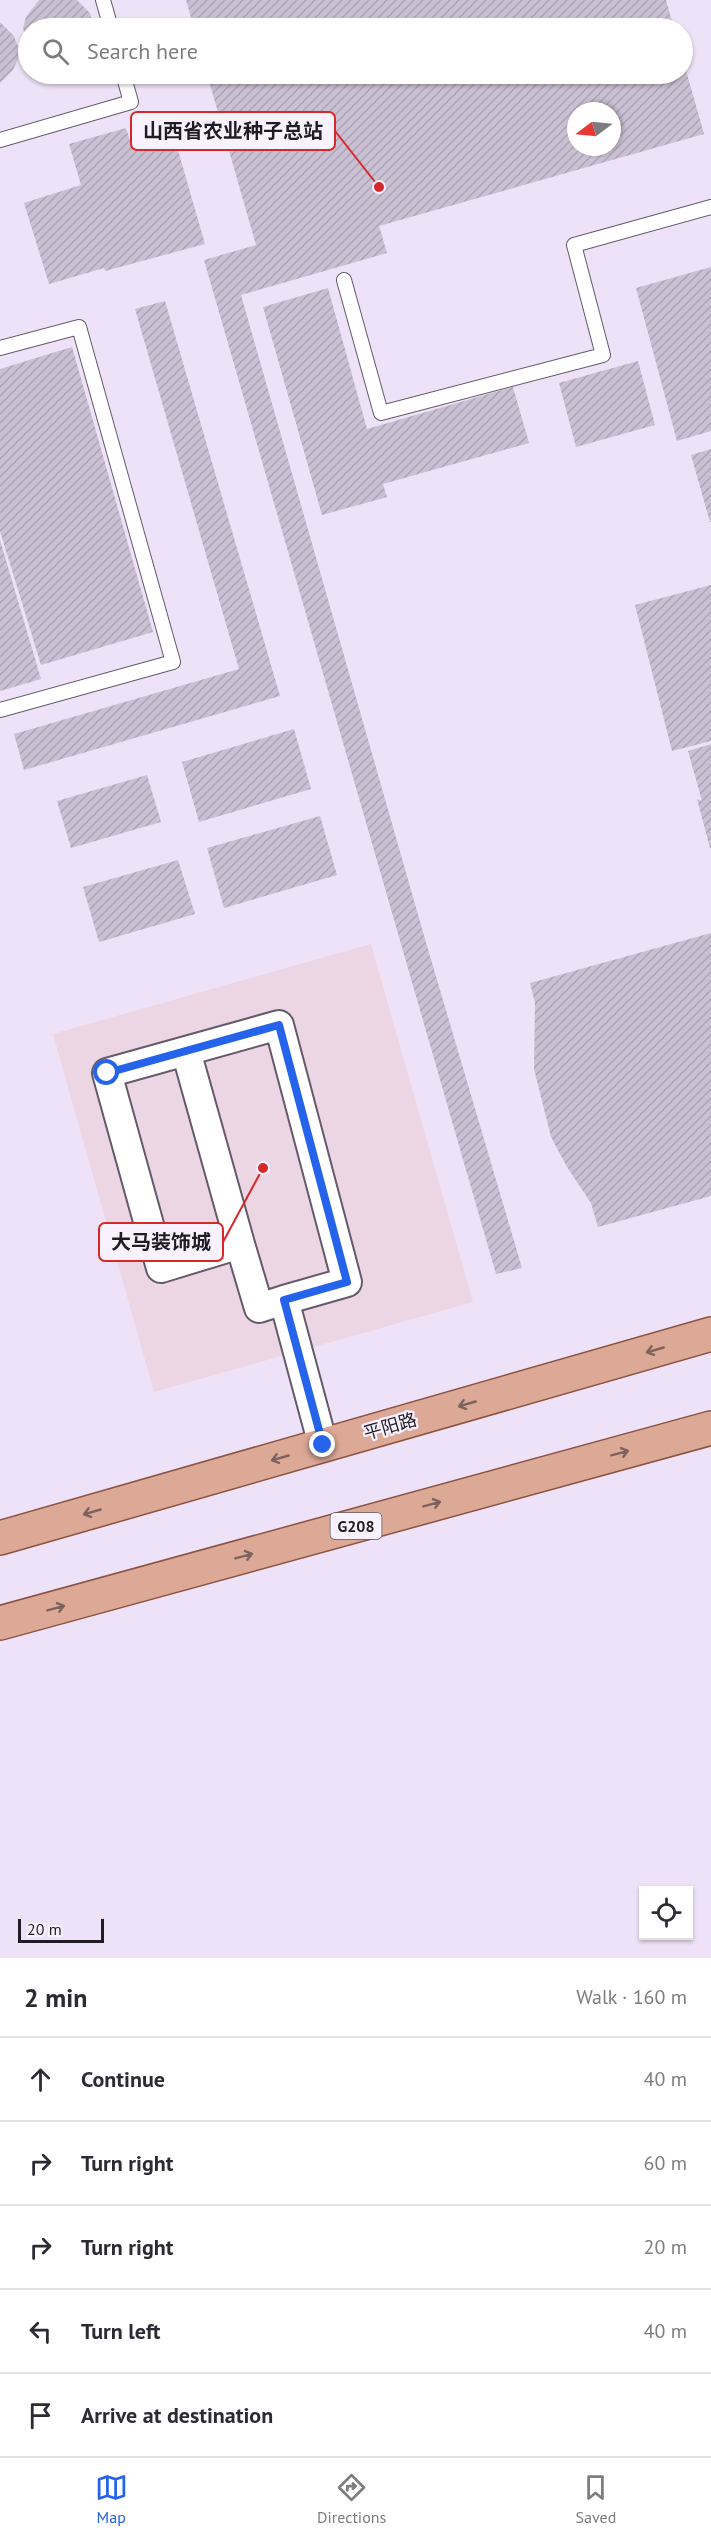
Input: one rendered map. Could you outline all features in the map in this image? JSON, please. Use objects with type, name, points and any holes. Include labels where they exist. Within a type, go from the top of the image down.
[{"type":"main road","name":"平阳路","points":[[0,1538],[711,1334]]},
{"type":"main road","name":"G208","points":[[0,1623],[711,1428]]},
{"type":"street","points":[[186,1051],[259,1308],[347,1282],[279,1025],[107,1073],[160,1268],[240,1244]]},
{"type":"street","points":[[284,1300],[323,1445]]},
{"type":"lane","points":[[103,0],[108,18]]},
{"type":"lane","points":[[0,140],[131,102],[126,84]]},
{"type":"lane","points":[[344,280],[381,413],[603,355],[574,244],[711,207]]},
{"type":"lane","points":[[0,348],[79,327],[173,662],[0,710]]},
{"type":"shaded area","points":[[371,944],[473,1302],[154,1392],[53,1034]]},
{"type":"building","points":[[39,0],[77,0],[90,13],[91,18],[26,18]]},
{"type":"building","points":[[186,0],[666,0],[671,18],[191,18]]},
{"type":"building","points":[[0,22],[14,36],[18,47],[18,59],[13,70],[0,83]]},
{"type":"building","points":[[210,84],[690,84],[704,134],[379,226],[387,253],[241,295],[425,939],[522,1268],[496,1274],[204,260],[256,245]]},
{"type":"building","points":[[126,128],[131,144],[173,133],[205,244],[105,271],[104,268],[49,284],[24,203],[81,185],[69,144]]},
{"type":"building","points":[[711,267],[711,431],[677,441],[636,288]]},
{"type":"building","points":[[328,288],[367,429],[513,387],[529,443],[383,484],[387,497],[322,515],[263,307]]},
{"type":"building","points":[[165,301],[280,696],[24,770],[14,734],[239,669],[135,309]]},
{"type":"building","points":[[72,347],[153,632],[41,665],[0,531],[0,369]]},
{"type":"building","points":[[638,361],[655,425],[576,447],[559,383]]},
{"type":"building","points":[[711,449],[711,522],[710,522],[691,455]]},
{"type":"building","points":[[0,540],[41,679],[0,691]]},
{"type":"building","points":[[711,585],[711,741],[672,751],[635,605]]},
{"type":"building","points":[[294,729],[311,789],[199,822],[182,762]]},
{"type":"building","points":[[711,744],[710,848],[697,799],[702,801],[688,751]]},
{"type":"building","points":[[147,775],[161,822],[71,848],[57,801]]},
{"type":"building","points":[[320,816],[337,875],[224,908],[207,848]]},
{"type":"building","points":[[178,860],[195,914],[99,942],[83,887]]},
{"type":"building","points":[[711,933],[711,1196],[598,1227],[591,1203],[567,1167],[551,1137],[534,1069],[535,1003],[530,983]]},
{"type":"place","name":"山西省农业种子总站","points":[[379,187]]},
{"type":"place","name":"大马装饰城","points":[[263,1168]]},
{"type":"route","points":[[107,1073],[279,1025],[347,1282],[284,1300],[323,1445]]}]
